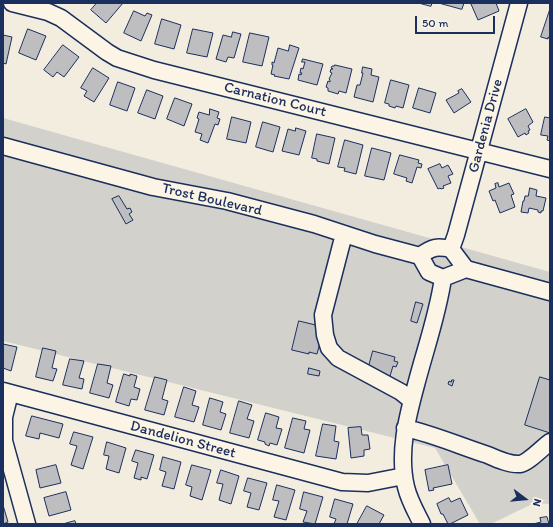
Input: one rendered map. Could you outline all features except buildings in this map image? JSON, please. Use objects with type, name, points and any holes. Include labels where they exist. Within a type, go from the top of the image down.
[{"type":"street","name":"Carnation Court","points":[[3,12],[8,9],[12,3],[48,12],[61,18],[107,52],[128,63],[550,169]]},
{"type":"street","name":"Gardenia Drive","points":[[451,249],[519,3]]},
{"type":"street","name":"Trost Boulevard","points":[[3,146],[153,187],[227,201],[314,224],[374,244],[420,256]]},
{"type":"street","points":[[344,234],[323,315],[325,335],[329,348],[338,358],[401,392],[412,400]]},
{"type":"street","points":[[466,269],[451,249],[440,247],[429,249],[420,256],[429,272],[443,278],[466,269],[550,292]]},
{"type":"street","points":[[422,524],[410,500],[404,476],[403,458],[405,428],[438,304],[443,278]]},
{"type":"street","points":[[7,392],[4,418],[4,441],[27,524]]},
{"type":"street","name":"Dandelion Street","points":[[7,392],[342,482],[364,484],[404,476]]},
{"type":"street","points":[[405,428],[423,432],[511,463],[522,464],[550,442]]},
{"type":"shaded area","points":[[3,118],[550,272],[550,504],[534,503],[491,524],[480,524],[435,448],[3,341]]}]
